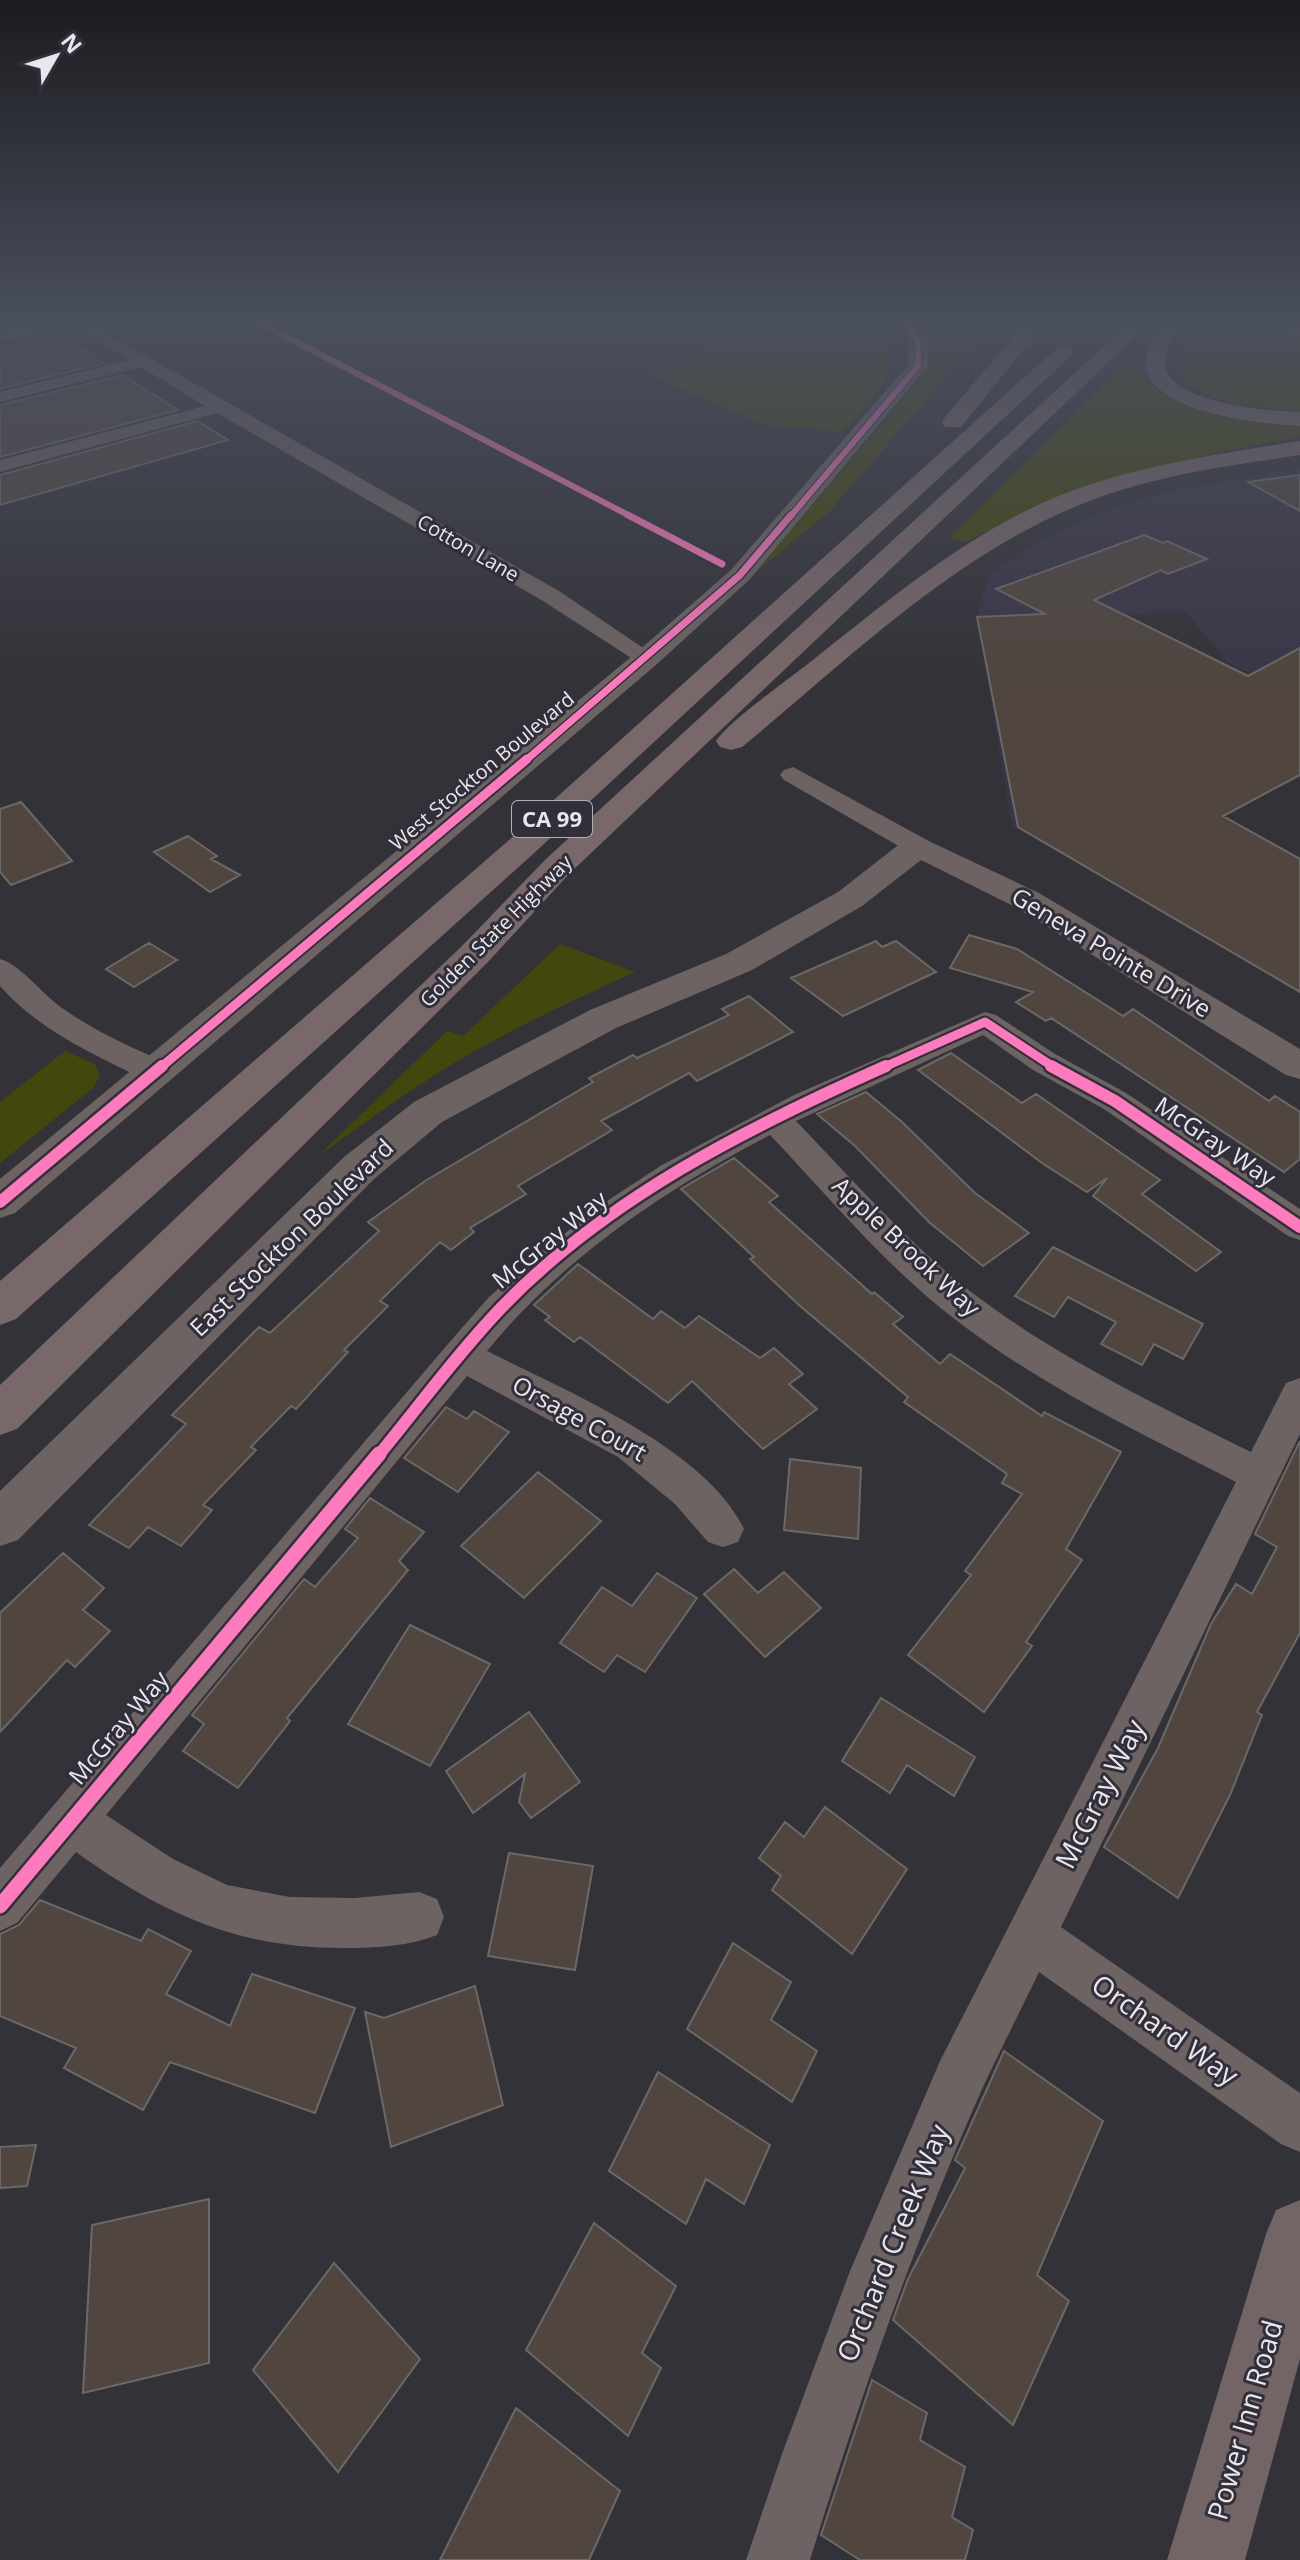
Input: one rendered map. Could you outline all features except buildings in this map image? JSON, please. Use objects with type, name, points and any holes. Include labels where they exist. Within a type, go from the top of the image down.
[{"type":"highway","points":[[846,552],[907,469],[934,442]]},
{"type":"highway","name":"Golden State Highway","points":[[0,1307],[520,848],[966,442]]},
{"type":"highway","name":"Golden State Highway","points":[[0,1415],[474,955],[558,866],[1012,442]]},
{"type":"highway","points":[[558,866],[644,811],[924,586],[987,540],[1051,508],[1116,484],[1180,469],[1300,448]]},
{"type":"main road","name":"Power Inn Road","points":[[1206,2560],[1300,2234]]},
{"type":"street","points":[[0,466],[88,442]]},
{"type":"street","name":"Cotton Lane","points":[[282,442],[551,596],[647,658]]},
{"type":"street","name":"West Stockton Boulevard","points":[[0,1202],[647,658],[740,575],[853,442]]},
{"type":"street","points":[[793,775],[918,846]]},
{"type":"street","name":"Geneva Pointe Drive","points":[[918,846],[1027,900],[1300,1066]]},
{"type":"street","name":"East Stockton Boulevard","points":[[0,1524],[359,1168],[428,1112],[603,1019],[739,962],[850,899],[918,846]]},
{"type":"street","points":[[0,968],[22,994],[50,1018],[155,1071]]},
{"type":"street","name":"McGray Way","points":[[0,1906],[502,1307],[568,1250],[666,1178],[774,1119],[985,1022],[1044,1062],[1115,1101],[1300,1227]]},
{"type":"street","name":"Apple Brook Way","points":[[774,1119],[908,1256],[967,1309],[1077,1381],[1259,1475]]},
{"type":"street","name":"Orsage Court","points":[[461,1355],[632,1445],[689,1491],[723,1529]]},
{"type":"street","name":"McGray Way","points":[[1030,1936],[1300,1394]]},
{"type":"street","points":[[71,1819],[170,1886],[215,1905],[264,1918],[316,1924],[368,1924],[419,1917]]},
{"type":"street","name":"Orchard Way","points":[[1030,1936],[1300,2125]]},
{"type":"street","name":"Orchard Creek Way","points":[[778,2560],[812,2454],[879,2271],[959,2080],[1030,1936]]},
{"type":"shaded area","points":[[866,442],[889,442],[830,511],[753,575]]},
{"type":"shaded area","points":[[1046,442],[1271,442],[1129,475],[1049,503],[967,542],[949,538]]},
{"type":"shaded area","points":[[1300,469],[1300,698],[1228,663],[1186,612],[1126,614],[1300,701],[1300,776],[1224,816],[1300,859],[1300,992],[1012,825],[977,617],[989,574],[1038,542],[1076,523],[1115,507],[1175,490]]},
{"type":"shaded area","points":[[560,944],[635,972],[537,1018],[459,1060],[317,1157],[447,1031],[463,1036]]},
{"type":"shaded area","points":[[65,1051],[95,1064],[100,1075],[93,1088],[0,1163],[0,1102]]},
{"type":"cycle path","points":[[489,442],[722,564]]},
{"type":"cycle path","points":[[0,1202],[647,658],[740,575],[853,442]]},
{"type":"cycle path","points":[[0,1906],[502,1307],[572,1245],[622,1208],[674,1174],[770,1120],[985,1022],[1044,1062],[1115,1101],[1300,1227]]}]
